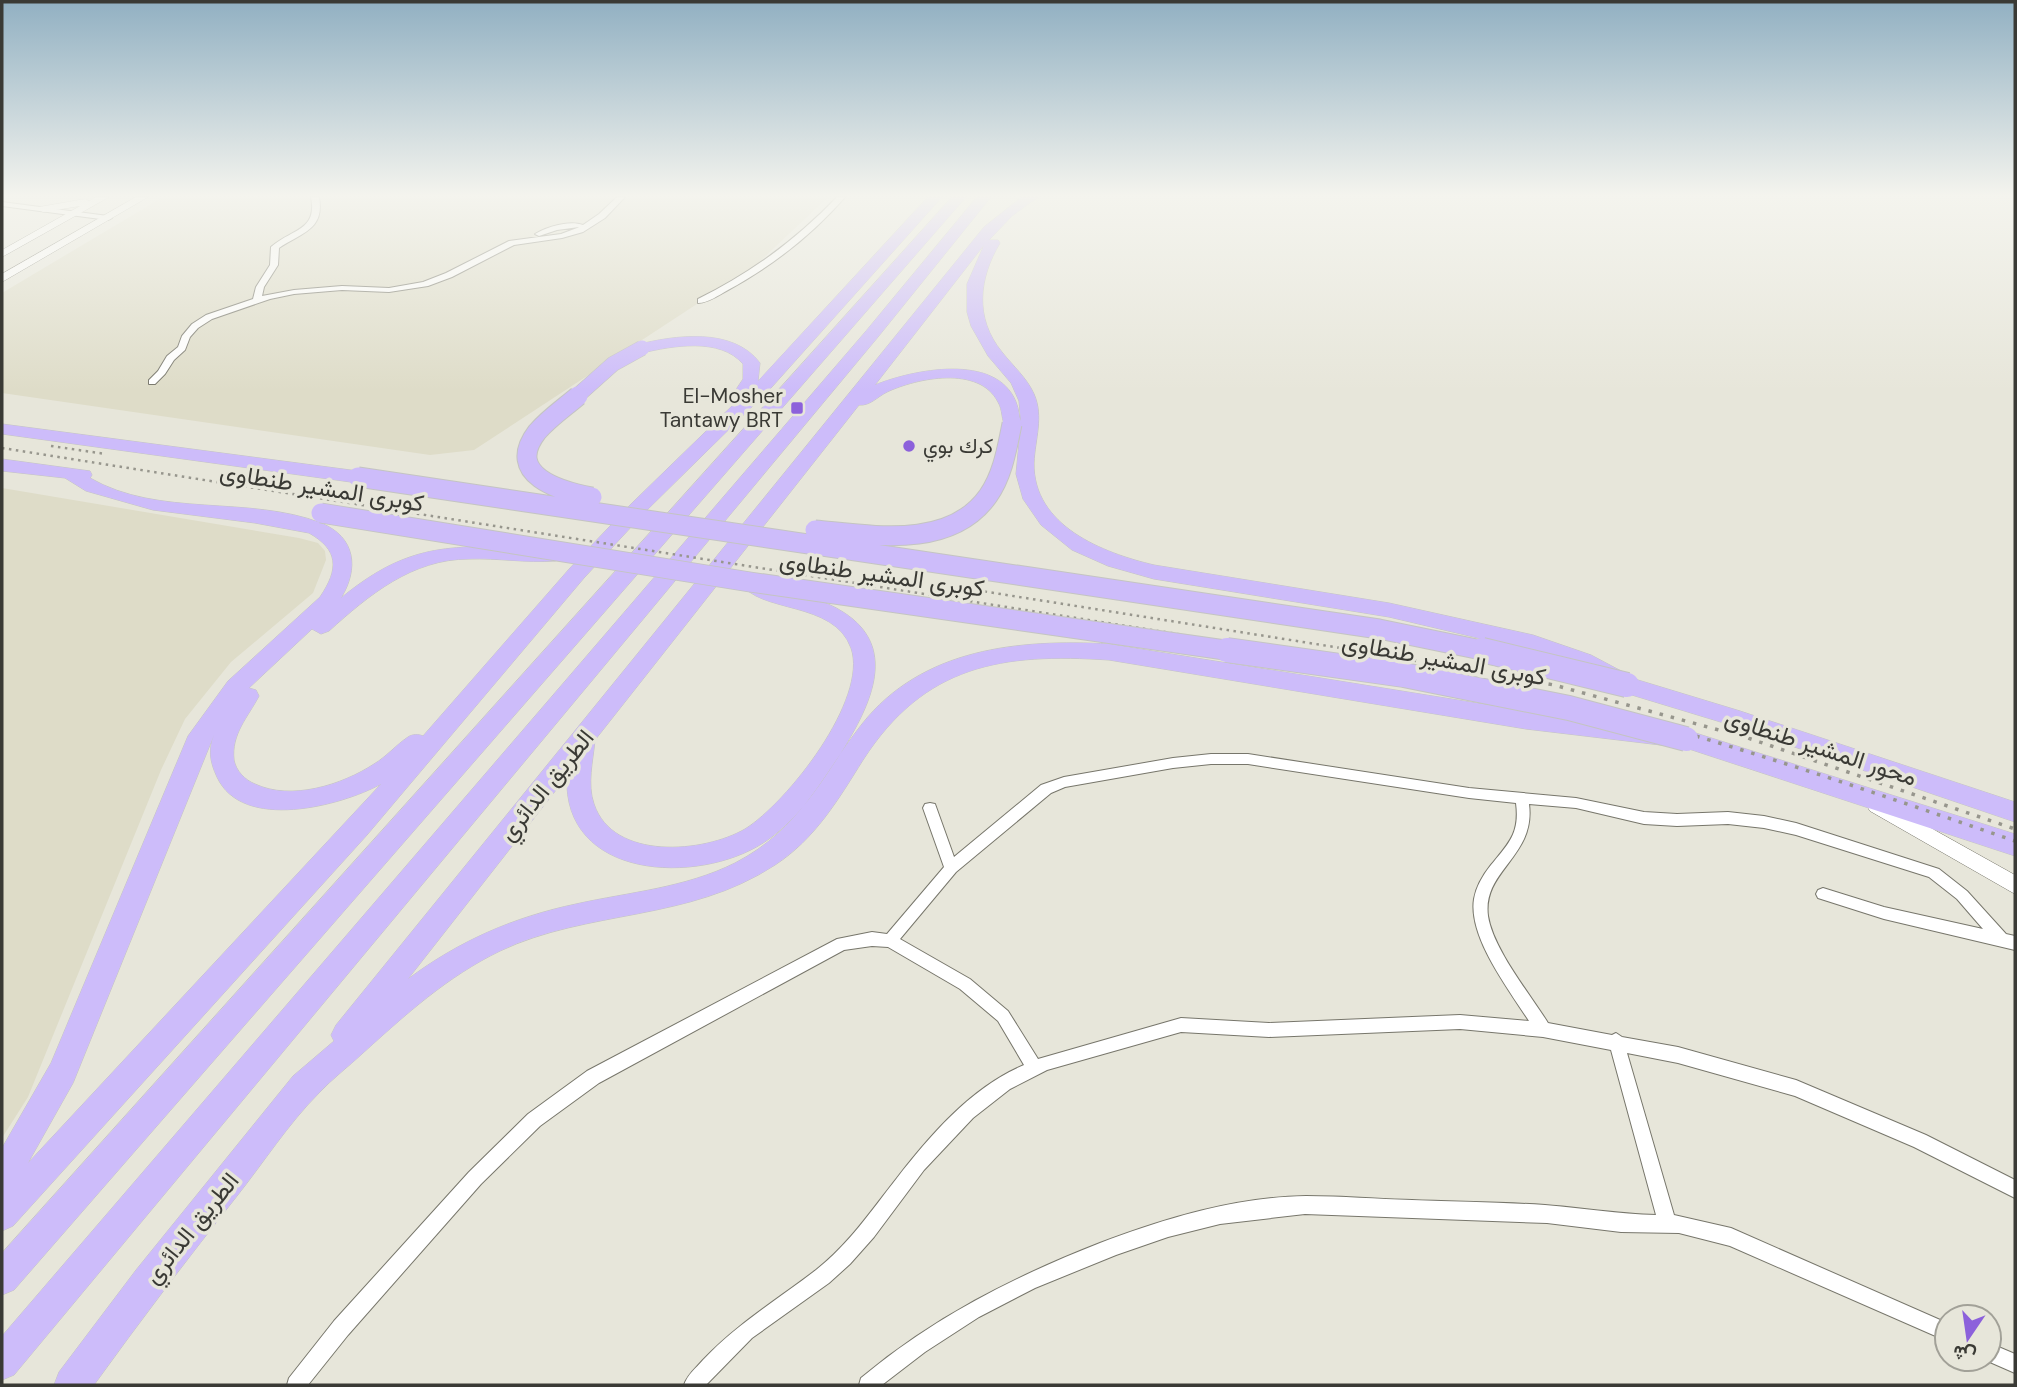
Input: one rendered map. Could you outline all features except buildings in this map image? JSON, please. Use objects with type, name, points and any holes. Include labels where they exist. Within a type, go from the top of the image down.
[{"type":"highway","points":[[2,1215],[358,828],[608,540],[719,430],[876,262]]},
{"type":"highway","points":[[2,1278],[902,262]]},
{"type":"highway","name":"الطريق الدائري","points":[[2,1363],[931,262]]},
{"type":"highway","name":"الطريق الدائري","points":[[72,1385],[148,1282],[964,262]]},
{"type":"highway","points":[[982,262],[977,272],[972,299],[976,319],[984,337],[1014,375],[1026,397],[1031,421],[1025,463],[1026,480],[1036,506],[1059,530],[1098,554],[1147,570],[1397,611],[1503,635],[1572,657],[1627,685]]},
{"type":"highway","points":[[670,523],[639,506],[570,494],[553,487],[534,474],[528,459],[531,443],[549,421],[612,365],[642,348],[669,341],[698,340],[730,346],[746,358],[751,367],[751,378],[719,430]]},
{"type":"highway","points":[[733,532],[774,526],[898,538],[948,528],[970,515],[989,492],[1006,455],[1012,424],[1009,404],[1001,393],[990,385],[959,375],[924,374],[898,379],[876,390],[820,442]]},
{"type":"highway","name":"كوبرى المشير طنطاوى","points":[[2,429],[733,532],[1391,631],[1528,659],[1627,685]]},
{"type":"highway","name":"كوبرى المشير طنطاوى","points":[[2,465],[69,473],[750,582],[1404,676],[1513,696],[1686,739]]},
{"type":"highway","points":[[2,1176],[34,1126],[62,1073],[200,736],[236,687],[327,602],[344,569],[343,554],[336,541],[316,528],[119,496],[85,484],[69,473]]},
{"type":"highway","points":[[475,693],[439,721],[398,761],[372,778],[328,794],[285,800],[259,796],[232,781],[222,765],[222,737],[231,717],[259,683],[356,594],[395,570],[444,554],[564,554]]},
{"type":"highway","points":[[584,737],[580,776],[581,799],[590,820],[607,838],[630,851],[659,858],[691,857],[723,850],[759,833],[787,809],[840,731],[860,689],[865,670],[860,644],[844,622],[827,612],[771,594],[750,582]]},
{"type":"highway","points":[[304,1086],[404,997],[441,969],[480,947],[521,930],[573,915],[686,895],[725,880],[760,861],[791,839],[815,816],[869,731],[889,708],[912,689],[939,673],[985,658],[1038,651],[1109,652],[1500,716],[1686,739]]},
{"type":"highway","name":"محور المشير طنطاوى","points":[[1627,685],[1730,716],[2015,812]]},
{"type":"highway","name":"محور المشير طنطاوى","points":[[1686,739],[2015,845]]},
{"type":"main road","points":[[2,279],[32,262]]},
{"type":"main road","points":[[1847,789],[2015,885]]},
{"type":"street","points":[[257,302],[260,287],[274,262]]},
{"type":"street","points":[[152,382],[170,358],[182,348],[186,336],[209,317],[281,294],[318,289],[388,289],[416,286],[449,275],[474,262]]},
{"type":"street","points":[[701,301],[770,262]]},
{"type":"street","points":[[890,942],[951,867],[1046,789],[1064,782],[1191,761],[1230,759],[1266,761],[1522,799],[1576,803],[1644,818],[1728,818],[1796,829],[1934,873],[1962,895],[2000,938]]},
{"type":"street","points":[[1522,799],[1524,815],[1521,834],[1486,881],[1482,891],[1480,914],[1493,950],[1543,1030]]},
{"type":"street","points":[[930,808],[951,867]]},
{"type":"street","points":[[1823,894],[1884,913],[2015,943]]},
{"type":"street","points":[[296,1385],[341,1328],[475,1178],[513,1138],[553,1104],[593,1077],[832,948],[862,939],[890,942],[965,984],[986,999],[1012,1028],[1034,1067]]},
{"type":"street","points":[[693,1385],[752,1326],[802,1292],[844,1257],[873,1226],[921,1160],[965,1115],[1001,1086],[1034,1067],[1181,1025],[1269,1030],[1460,1022],[1616,1041],[1713,1064],[1797,1088],[1920,1141],[2015,1189]]},
{"type":"street","points":[[1616,1041],[1667,1223]]},
{"type":"street","points":[[868,1385],[932,1336],[995,1297],[1029,1280],[1152,1232],[1208,1216],[1259,1208],[1305,1205],[1521,1212],[1621,1223],[1667,1223],[1696,1227],[1731,1237],[1933,1326]]},
{"type":"shaded area","points":[[54,262],[760,262],[474,450],[430,455],[2,393],[2,293]]},
{"type":"shaded area","points":[[2,488],[299,538],[318,543],[325,551],[326,560],[313,593],[231,662],[185,719],[161,770],[28,1097],[2,1138]]},
{"type":"railway","points":[[51,446],[106,454]]},
{"type":"railway","points":[[2,448],[1291,652]]},
{"type":"railway","points":[[950,586],[1366,652]]},
{"type":"railway","points":[[1280,650],[1481,682],[1606,711],[1783,763],[2015,841]]},
{"type":"railway","points":[[1356,650],[1554,685],[1748,738],[2015,829]]},
{"type":"place","name":"El-Mosher Tantawy BRT","points":[[797,408]]},
{"type":"place","name":"كرك بوي","points":[[909,446]]}]
